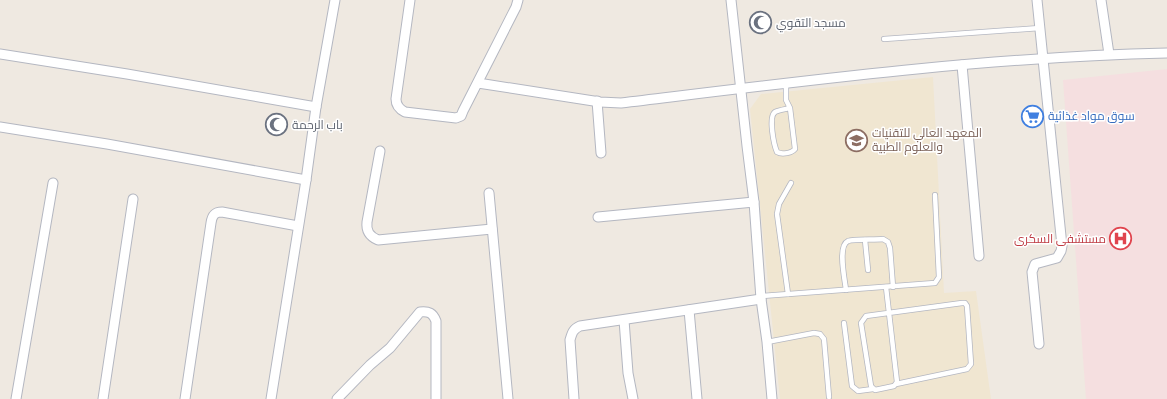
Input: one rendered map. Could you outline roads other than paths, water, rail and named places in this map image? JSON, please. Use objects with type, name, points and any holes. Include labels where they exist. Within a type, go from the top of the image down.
[{"type":"street","points":[[271,399],[306,180],[316,107],[335,0]]},
{"type":"street","points":[[410,0],[396,99],[397,105],[399,109],[405,112],[450,118],[458,118],[461,116],[516,7],[518,0]]},
{"type":"street","points":[[731,0],[754,202],[761,297],[772,399]]},
{"type":"street","points":[[1037,0],[1062,246],[1060,256],[1058,258],[1035,264],[1032,272],[1039,344]]},
{"type":"street","points":[[1101,0],[1109,54]]},
{"type":"street","points":[[478,83],[597,102],[621,103],[890,71],[1109,54],[1167,53]]},
{"type":"street","points":[[0,54],[127,74],[316,107]]},
{"type":"street","points":[[962,65],[979,256]]},
{"type":"street","points":[[597,102],[601,153]]},
{"type":"street","points":[[0,127],[107,144],[306,180]]},
{"type":"street","points":[[380,151],[366,227],[370,235],[378,240],[492,229]]},
{"type":"street","points":[[16,399],[53,183]]},
{"type":"street","points":[[489,193],[508,399]]},
{"type":"street","points":[[104,399],[132,199]]},
{"type":"street","points":[[598,217],[754,202]]},
{"type":"street","points":[[185,399],[211,224],[214,214],[222,212],[298,226]]},
{"type":"street","points":[[574,399],[570,340],[575,328],[761,297]]},
{"type":"street","points":[[688,310],[696,399]]},
{"type":"street","points":[[337,399],[390,348],[420,312],[426,311],[430,312],[436,321],[436,399]]},
{"type":"street","points":[[624,320],[628,373],[632,399]]},
{"type":"lane","points":[[884,39],[1040,28]]},
{"type":"lane","points":[[786,83],[786,100],[790,108],[795,149],[789,153],[779,153],[777,152],[774,143],[772,115],[776,111],[790,108]]},
{"type":"lane","points":[[788,294],[777,214],[779,204],[791,183]]},
{"type":"lane","points":[[761,297],[935,283],[939,276],[935,196]]},
{"type":"lane","points":[[846,290],[842,252],[844,245],[849,241],[884,239],[888,242],[890,248],[893,287]]},
{"type":"lane","points":[[865,240],[868,270]]},
{"type":"lane","points":[[886,287],[896,384]]},
{"type":"lane","points":[[844,323],[852,386],[858,391],[875,390],[894,386],[896,384],[967,370],[970,368],[967,306],[965,303],[962,303],[866,316],[861,324],[873,389]]},
{"type":"lane","points":[[767,342],[814,333],[820,334],[824,339],[829,397]]},
{"type":"place","name":"مسجد التقوي","points":[[760,23]]},
{"type":"place","name":"سوق مواد غذائية","points":[[1033,116]]},
{"type":"place","name":"باب الرحمة","points":[[276,125]]},
{"type":"place","name":"المعهد العالي للتقنيات والعلوم الطبية","points":[[856,140]]},
{"type":"place","name":"مستشفى السكرى","points":[[1121,239]]}]
